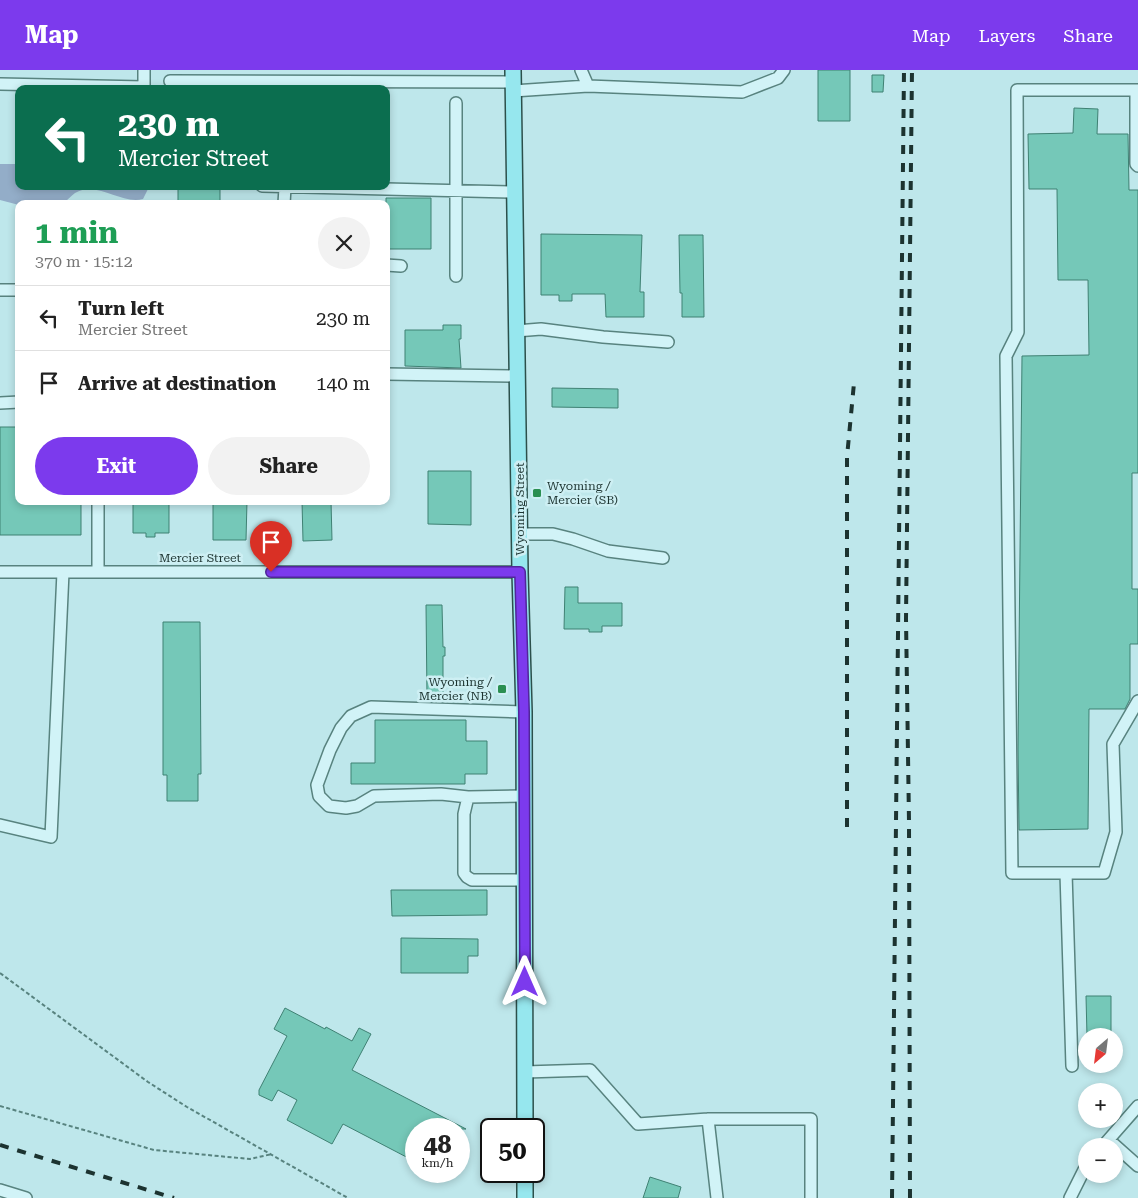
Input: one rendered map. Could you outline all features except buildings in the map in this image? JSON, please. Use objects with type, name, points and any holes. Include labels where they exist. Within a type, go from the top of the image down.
[{"type":"main road","name":"Wyoming Street","points":[[513,81],[520,572],[524,712],[525,1118]]},
{"type":"main road","points":[[525,1183],[525,1198]]},
{"type":"street","points":[[144,70],[144,85]]},
{"type":"street","points":[[581,70],[588,86]]},
{"type":"street","points":[[170,80],[427,76],[588,86],[742,92],[778,78],[784,70]]},
{"type":"street","points":[[0,84],[48,85]]},
{"type":"street","points":[[1138,166],[1136,164],[1137,90],[1017,90],[1018,332],[1006,356],[1012,873],[1104,873],[1116,832],[1112,744],[1138,701]]},
{"type":"street","points":[[456,104],[456,276]]},
{"type":"street","points":[[390,189],[514,192]]},
{"type":"street","points":[[390,265],[401,266]]},
{"type":"street","points":[[0,290],[15,290]]},
{"type":"street","points":[[516,331],[541,329],[603,337],[668,342]]},
{"type":"street","points":[[390,374],[517,376]]},
{"type":"street","points":[[0,403],[15,402]]},
{"type":"street","points":[[98,505],[98,572]]},
{"type":"street","points":[[520,534],[553,534],[573,538],[608,551],[663,558]]},
{"type":"street","name":"Mercier Street","points":[[0,572],[520,572]]},
{"type":"street","points":[[0,825],[51,837],[64,572]]},
{"type":"street","points":[[524,712],[371,707],[351,716],[342,728],[330,750],[318,785],[319,796],[329,806],[346,808],[357,806],[374,796],[440,794],[468,797],[524,796]]},
{"type":"street","points":[[468,797],[464,814],[464,874],[472,880],[524,880]]},
{"type":"street","points":[[1066,873],[1072,1066]]},
{"type":"street","points":[[525,1072],[590,1070],[638,1124],[708,1119],[811,1119],[811,1198]]},
{"type":"street","points":[[1110,1138],[1138,1106]]},
{"type":"street","points":[[708,1119],[717,1198]]},
{"type":"street","points":[[1123,1155],[1138,1166]]},
{"type":"street","points":[[1070,1198],[1078,1182]]},
{"type":"street","points":[[0,1190],[26,1198]]},
{"type":"path","points":[[0,973],[148,1082],[187,1107],[348,1198]]},
{"type":"path","points":[[0,1106],[154,1150],[250,1159],[272,1154]]},
{"type":"shaded area","points":[[0,164],[15,164],[15,190],[84,190],[75,193],[67,200],[15,200],[15,204],[0,200]]},
{"type":"shaded area","points":[[96,190],[148,190],[143,199],[135,200]]},
{"type":"railway","points":[[892,1198],[904,70]]},
{"type":"railway","points":[[910,1198],[909,822],[906,619],[912,70]]},
{"type":"railway","points":[[847,827],[847,457],[854,383]]},
{"type":"railway","points":[[0,1145],[174,1198]]},
{"type":"place","name":"Wyoming / Mercier (SB)","points":[[537,493]]},
{"type":"place","name":"Wyoming / Mercier (NB)","points":[[502,689]]},
{"type":"route","points":[[271,572],[520,572],[524,712],[525,982]]}]
